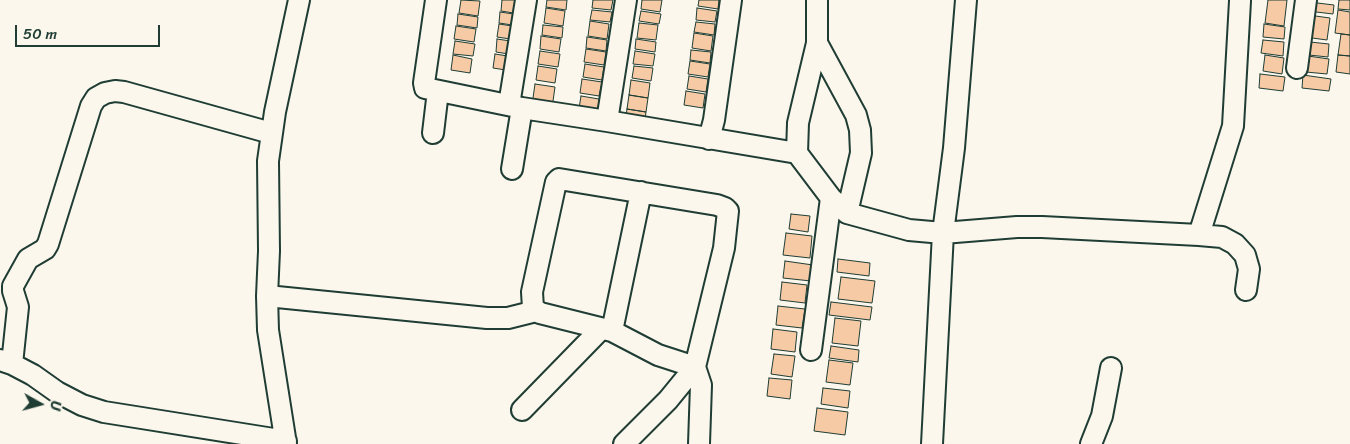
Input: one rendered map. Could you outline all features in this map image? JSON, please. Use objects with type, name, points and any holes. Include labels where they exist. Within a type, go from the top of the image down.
[{"type":"street","points":[[271,133],[124,92],[110,92],[96,98],[91,106],[48,244],[45,249],[28,259],[13,286],[18,307],[6,362],[33,375],[57,392],[82,405],[104,412],[286,442],[271,354],[267,296],[268,161],[271,133],[299,0]]},
{"type":"street","points":[[436,0],[424,83],[425,88],[516,107],[797,153]]},
{"type":"street","points":[[512,169],[526,0]]},
{"type":"street","points":[[607,121],[626,0]]},
{"type":"street","points":[[709,139],[714,120],[731,0]]},
{"type":"street","points":[[817,0],[817,43],[798,124],[797,153],[832,198],[847,212],[909,230],[942,233],[1017,227],[1222,237],[1235,244],[1245,255],[1249,269],[1246,290]]},
{"type":"street","points":[[932,444],[942,233],[954,148],[966,0]]},
{"type":"street","points":[[1297,68],[1306,0]]},
{"type":"street","points":[[1200,235],[1233,126],[1240,1]]},
{"type":"street","points":[[817,43],[856,115],[860,130],[860,153],[847,212]]},
{"type":"street","points":[[433,133],[438,91]]},
{"type":"street","points":[[536,312],[532,308],[532,292],[557,180],[561,179],[717,205],[728,211],[724,248],[695,367],[668,400],[624,444]]},
{"type":"street","points":[[522,410],[607,330],[642,192]]},
{"type":"street","points":[[811,350],[832,198]]},
{"type":"street","points":[[267,296],[487,318],[508,318],[536,312],[607,330],[658,355],[695,367]]},
{"type":"street","points":[[695,367],[701,385],[698,444]]},
{"type":"street","points":[[1091,444],[1102,416],[1111,368]]},
{"type":"building","points":[[461,0],[480,1],[478,16],[459,13]]},
{"type":"building","points":[[502,0],[522,0],[520,14],[501,11]]},
{"type":"building","points":[[547,0],[567,0],[566,10],[546,7]]},
{"type":"building","points":[[593,0],[613,0],[611,10],[592,8]]},
{"type":"building","points":[[642,0],[662,0],[660,12],[641,9]]},
{"type":"building","points":[[699,0],[719,0],[718,9],[698,6]]},
{"type":"building","points":[[1268,0],[1287,0],[1284,26],[1265,23]]},
{"type":"building","points":[[1339,0],[1350,0],[1350,10],[1338,9]]},
{"type":"building","points":[[1309,2],[1334,5],[1333,14],[1308,11]]},
{"type":"building","points":[[546,8],[565,11],[563,26],[544,23]]},
{"type":"building","points":[[697,8],[717,11],[715,22],[696,20]]},
{"type":"building","points":[[592,10],[612,12],[610,22],[590,20]]},
{"type":"building","points":[[1338,10],[1350,12],[1350,35],[1335,33]]},
{"type":"building","points":[[641,11],[661,14],[659,24],[639,21]]},
{"type":"building","points":[[500,12],[520,15],[519,26],[499,23]]},
{"type":"building","points":[[458,14],[478,17],[477,28],[457,25]]},
{"type":"building","points":[[1308,15],[1330,18],[1327,40],[1305,37]]},
{"type":"building","points":[[590,21],[609,24],[607,39],[588,36]]},
{"type":"building","points":[[696,22],[715,24],[714,35],[694,32]]},
{"type":"building","points":[[639,23],[658,25],[656,40],[637,38]]},
{"type":"building","points":[[499,24],[519,27],[517,40],[497,37]]},
{"type":"building","points":[[1264,24],[1285,27],[1284,39],[1263,37]]},
{"type":"building","points":[[543,25],[563,27],[562,38],[542,35]]},
{"type":"building","points":[[456,26],[476,29],[474,42],[454,39]]},
{"type":"building","points":[[694,33],[713,36],[711,51],[692,48]]},
{"type":"building","points":[[1341,34],[1350,35],[1350,56],[1338,55]]},
{"type":"building","points":[[541,36],[561,39],[559,52],[540,49]]},
{"type":"building","points":[[587,37],[607,40],[606,51],[586,48]]},
{"type":"building","points":[[497,39],[517,42],[515,55],[496,52]]},
{"type":"building","points":[[636,39],[656,42],[655,52],[635,49]]},
{"type":"building","points":[[1263,40],[1284,42],[1283,56],[1261,53]]},
{"type":"building","points":[[455,41],[475,44],[473,56],[453,54]]},
{"type":"building","points":[[1310,42],[1329,44],[1328,57],[1309,55]]},
{"type":"building","points":[[586,49],[606,52],[604,65],[584,62]]},
{"type":"building","points":[[691,50],[711,52],[710,63],[690,60]]},
{"type":"building","points":[[540,51],[560,54],[558,67],[538,64]]},
{"type":"building","points":[[635,51],[655,54],[653,66],[633,64]]},
{"type":"building","points":[[495,54],[514,57],[512,71],[493,68]]},
{"type":"building","points":[[453,55],[472,59],[470,73],[451,70]]},
{"type":"building","points":[[1265,55],[1284,58],[1282,74],[1263,71]]},
{"type":"building","points":[[1338,55],[1350,56],[1350,74],[1336,72]]},
{"type":"building","points":[[1308,56],[1329,59],[1327,74],[1306,72]]},
{"type":"building","points":[[690,61],[710,64],[708,77],[688,74]]},
{"type":"building","points":[[585,64],[604,67],[602,80],[583,77]]},
{"type":"building","points":[[538,66],[557,69],[555,83],[536,80]]},
{"type":"building","points":[[634,66],[653,68],[651,81],[632,78]]},
{"type":"building","points":[[1260,74],[1285,77],[1283,91],[1259,88]]},
{"type":"building","points":[[1303,75],[1331,79],[1329,91],[1302,88]]},
{"type":"building","points":[[689,76],[708,79],[706,92],[687,89]]},
{"type":"building","points":[[582,79],[602,82],[599,96],[580,93]]},
{"type":"building","points":[[631,80],[650,83],[648,98],[629,95]]},
{"type":"building","points":[[535,84],[555,87],[552,108],[532,105]]},
{"type":"building","points":[[686,91],[705,94],[703,108],[684,105]]},
{"type":"building","points":[[629,95],[648,98],[646,112],[627,109]]},
{"type":"building","points":[[581,96],[599,99],[597,117],[578,115]]},
{"type":"building","points":[[627,109],[646,112],[644,126],[625,123]]},
{"type":"building","points":[[791,214],[810,216],[808,232],[789,229]]},
{"type":"building","points":[[786,233],[812,236],[810,258],[783,255]]},
{"type":"building","points":[[838,259],[870,263],[869,276],[837,272]]},
{"type":"building","points":[[785,261],[813,265],[811,281],[783,278]]},
{"type":"building","points":[[841,277],[875,281],[872,303],[838,299]]},
{"type":"building","points":[[782,282],[807,285],[805,303],[780,300]]},
{"type":"building","points":[[831,302],[872,307],[870,320],[829,315]]},
{"type":"building","points":[[778,306],[805,309],[802,328],[776,325]]},
{"type":"building","points":[[835,318],[861,321],[858,346],[832,343]]},
{"type":"building","points":[[773,329],[797,332],[795,352],[771,349]]},
{"type":"building","points":[[831,346],[859,350],[858,362],[829,358]]},
{"type":"building","points":[[774,354],[795,356],[792,377],[771,374]]},
{"type":"building","points":[[829,360],[853,363],[850,385],[826,382]]},
{"type":"building","points":[[769,378],[792,380],[790,399],[767,396]]},
{"type":"building","points":[[823,388],[850,391],[848,408],[821,404]]},
{"type":"building","points":[[817,408],[848,412],[845,435],[814,431]]}]
